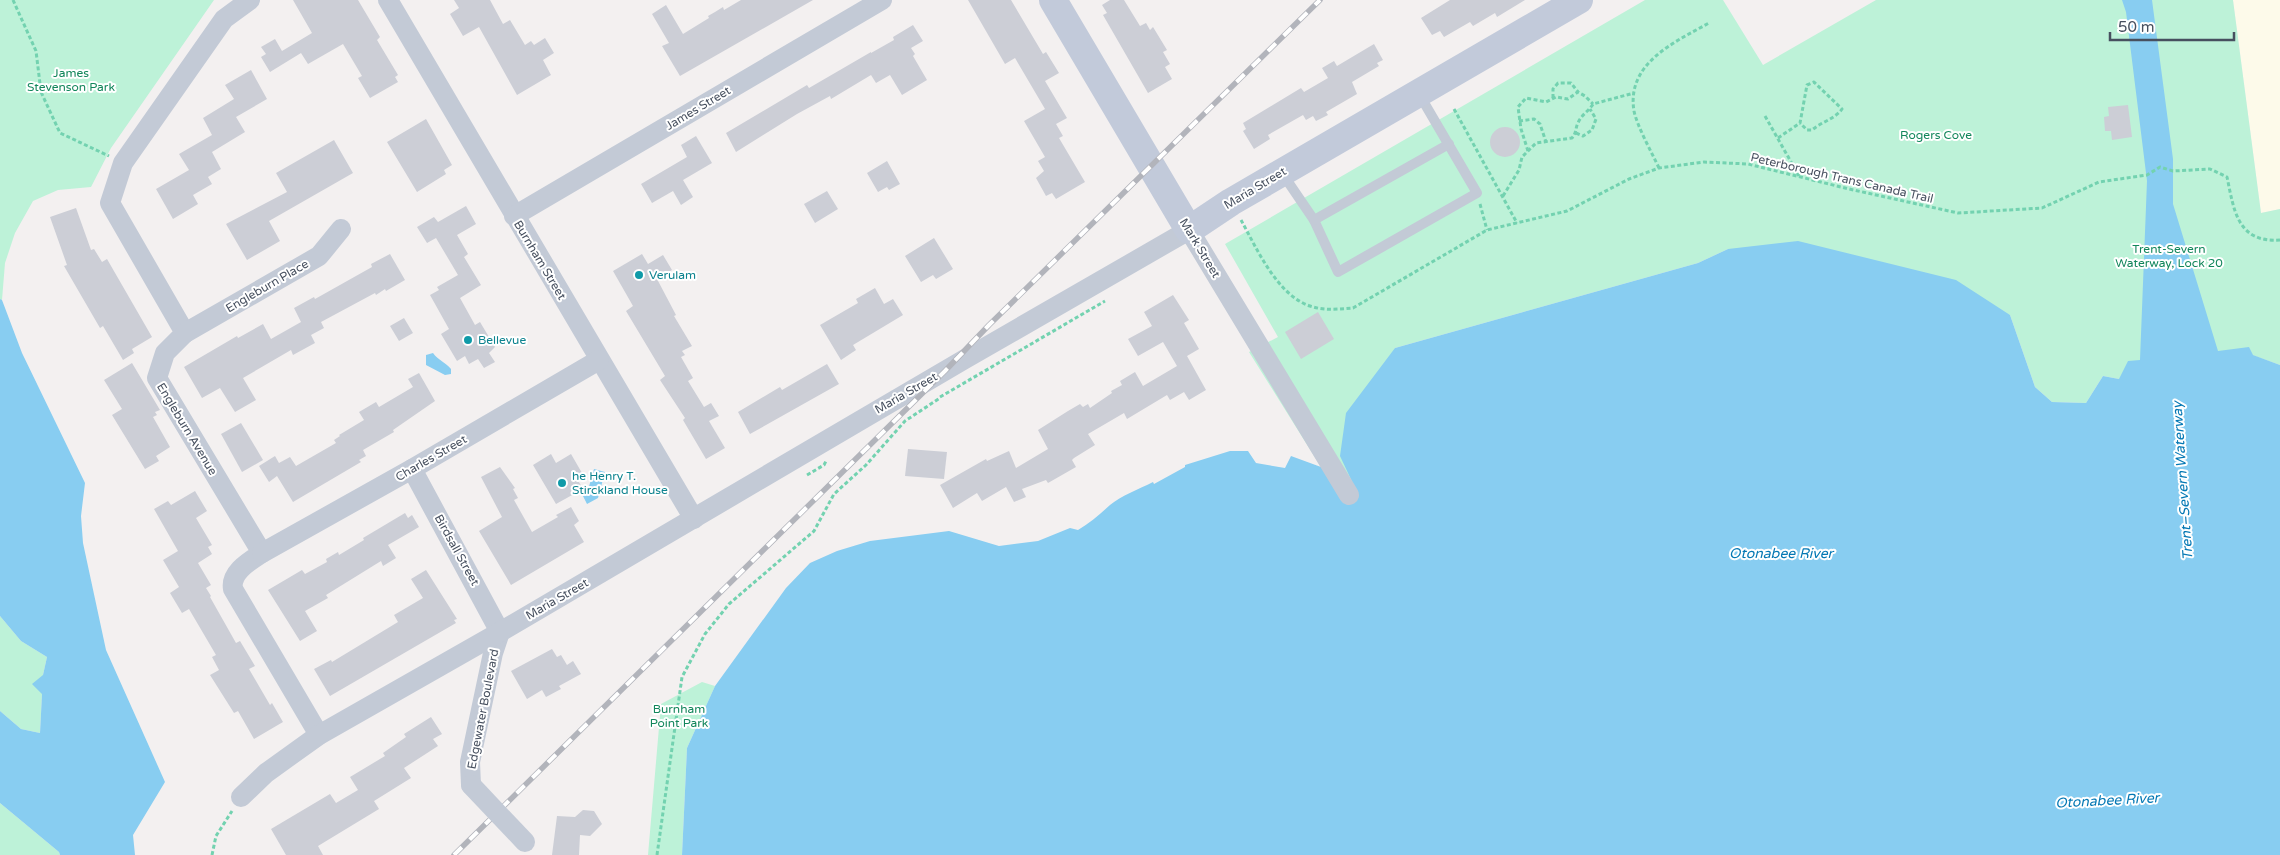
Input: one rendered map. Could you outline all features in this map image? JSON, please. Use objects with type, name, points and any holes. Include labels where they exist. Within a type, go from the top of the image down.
[{"type":"street","points":[[185,333],[110,203],[123,163],[224,19],[250,0]]},
{"type":"street","name":"Burnham Street","points":[[388,0],[694,519]]},
{"type":"street","name":"James Street","points":[[514,216],[882,0]]},
{"type":"street","name":"Mark Street","points":[[1053,0],[1349,495]]},
{"type":"street","name":"Maria Street","points":[[241,797],[266,773],[319,735],[694,519],[965,359],[1189,230],[1231,202],[1282,172],[1579,0]]},
{"type":"street","name":"Engleburn Place","points":[[185,333],[318,256],[341,229]]},
{"type":"street","name":"Engleburn Avenue","points":[[185,333],[165,354],[157,378],[262,553]]},
{"type":"street","name":"Charles Street","points":[[262,553],[412,469],[599,360]]},
{"type":"street","name":"Birdsall Street","points":[[412,469],[500,632]]},
{"type":"street","points":[[262,553],[240,568],[232,584],[233,590],[319,735]]},
{"type":"street","name":"Edgewater Boulevard","points":[[500,632],[493,653],[470,762],[471,784],[524,848]]},
{"type":"lane","points":[[1282,172],[1314,220],[1338,272],[1477,193],[1419,93]]},
{"type":"lane","points":[[1314,220],[1449,144]]},
{"type":"path","points":[[13,0],[36,51],[42,92],[60,133],[123,163]]},
{"type":"path","points":[[1659,168],[1634,112],[1634,93],[1642,71],[1658,52],[1708,23]]},
{"type":"path","points":[[1553,98],[1553,89],[1558,82],[1571,83],[1578,92],[1593,104]]},
{"type":"path","points":[[1778,138],[1800,124],[1807,85],[1814,82],[1842,109],[1838,115],[1820,123],[1812,130],[1807,130],[1800,124]]},
{"type":"path","points":[[1528,151],[1518,107],[1526,98],[1546,102],[1556,97],[1568,99],[1578,92]]},
{"type":"path","points":[[1503,196],[1519,170],[1522,157],[1536,143],[1572,138],[1576,133],[1578,122],[1590,110],[1593,104],[1634,93]]},
{"type":"path","points":[[1454,109],[1517,223]]},
{"type":"path","points":[[1576,133],[1583,136],[1592,130],[1596,119],[1590,110]]},
{"type":"path","points":[[1765,116],[1799,176]]},
{"type":"path","points":[[1520,121],[1534,119],[1540,124],[1546,142]]},
{"type":"path","name":"Peterborough Trans Canada Trail","points":[[1242,223],[1282,289],[1309,306],[1328,310],[1353,308],[1486,230],[1567,211],[1629,179],[1659,168],[1704,162],[1748,164],[1958,213],[2042,208],[2099,182],[2147,176],[2160,166],[2173,171],[2210,169],[2227,177],[2232,204],[2241,228],[2253,237],[2280,240]]},
{"type":"path","points":[[1477,193],[1486,230]]},
{"type":"path","points":[[657,855],[682,677],[705,634],[729,604],[814,531],[834,494],[866,465],[906,421],[940,398]]},
{"type":"path","points":[[212,855],[216,836],[241,797]]},
{"type":"shaded area","points":[[2233,0],[2280,0],[2280,209],[2261,213]]},
{"type":"green space","name":"James Stevenson Park","points":[[0,0],[214,0],[111,148],[91,187],[58,190],[33,201],[15,233],[5,263],[2,300],[0,299]]},
{"type":"green space","name":"Rogers Cove","points":[[1645,0],[1723,0],[1763,65],[1876,0],[2233,0],[2261,213],[2280,209],[2280,365],[2252,355],[2119,379],[2103,376],[2086,403],[2052,402],[2035,387],[2010,315],[1728,249],[1698,263],[1395,348],[1357,490],[1321,467],[1249,352],[1278,337],[1225,244]]},
{"type":"green space","points":[[0,616],[21,641],[47,657],[43,675],[40,733],[21,729],[0,711]]},
{"type":"green space","name":"Burnham Point Park","points":[[702,682],[715,686],[687,748],[682,855],[648,855],[661,704]]},
{"type":"green space","points":[[0,803],[59,852],[60,855],[0,855]]},
{"type":"water","name":"Otonabee River","points":[[2122,0],[2152,0],[2173,159],[2173,204],[2218,351],[2249,347],[2253,355],[2280,365],[2280,855],[682,855],[687,748],[715,686],[786,588],[810,563],[837,551],[870,541],[949,531],[999,546],[1038,541],[1070,528],[1078,530],[1114,502],[1125,496],[1153,482],[1154,484],[1185,467],[1185,465],[1230,451],[1248,451],[1256,463],[1285,468],[1291,456],[1321,467],[1356,490],[1340,456],[1346,413],[1395,348],[1698,263],[1728,249],[1798,241],[1956,280],[2010,315],[2035,387],[2052,402],[2086,403],[2103,376],[2119,379],[2128,361],[2140,360],[2147,181],[2126,12]]},
{"type":"water","points":[[0,299],[22,353],[85,483],[81,516],[83,543],[106,650],[165,782],[133,835],[135,855],[60,855],[59,852],[0,803],[0,711],[21,729],[40,733],[42,694],[32,684],[43,675],[47,657],[21,641],[0,616]]},
{"type":"water","points":[[433,353],[451,369],[451,374],[445,375],[426,365],[426,355]]},
{"type":"water","points":[[594,469],[605,472],[598,498],[587,504],[582,494],[588,490]]},
{"type":"building","points":[[293,0],[358,0],[380,37],[377,40],[398,75],[395,77],[398,82],[370,98],[358,78],[362,76],[343,44],[308,64],[301,53],[270,72],[261,57],[266,54],[261,47],[275,39],[282,51],[312,33]]},
{"type":"building","points":[[454,0],[490,0],[503,24],[510,20],[525,45],[531,41],[534,45],[545,38],[554,53],[543,60],[551,75],[517,95],[479,27],[463,36],[450,14],[459,8]]},
{"type":"building","points":[[741,0],[813,0],[680,76],[662,46],[669,43],[652,14],[666,5],[683,34],[723,7],[724,10]]},
{"type":"building","points":[[968,0],[1011,0],[1043,54],[1046,52],[1059,73],[1045,81],[1067,118],[1056,124],[1063,136],[1059,138],[1085,182],[1056,199],[1052,193],[1046,196],[1036,178],[1044,171],[1038,161],[1045,157],[1024,121],[1045,109],[1015,58],[1005,64]]},
{"type":"building","points":[[1110,0],[1124,0],[1140,26],[1146,23],[1150,30],[1153,27],[1167,50],[1163,52],[1170,64],[1165,67],[1172,79],[1148,93],[1103,15],[1107,13],[1102,5]]},
{"type":"building","points":[[1450,0],[1525,0],[1497,17],[1495,13],[1473,26],[1470,22],[1444,37],[1440,31],[1432,35],[1421,18]]},
{"type":"building","points":[[913,25],[923,41],[911,48],[915,54],[913,56],[927,80],[902,95],[890,75],[876,83],[871,75],[831,99],[830,96],[797,114],[736,152],[726,133],[807,85],[809,88],[894,40],[893,37]]},
{"type":"building","points":[[1374,44],[1383,60],[1377,63],[1379,66],[1352,82],[1357,94],[1326,112],[1328,115],[1316,121],[1313,116],[1306,120],[1303,115],[1268,135],[1270,139],[1254,149],[1243,131],[1246,129],[1243,123],[1301,88],[1304,92],[1328,78],[1322,68],[1334,61],[1337,66]]},
{"type":"building","points":[[251,70],[267,99],[236,117],[245,132],[212,152],[221,169],[208,177],[212,184],[193,195],[198,204],[173,219],[156,189],[189,170],[179,154],[212,135],[203,118],[234,99],[225,85]]},
{"type":"building","points":[[2128,105],[2132,137],[2112,140],[2111,131],[2105,131],[2104,117],[2109,116],[2108,107]]},
{"type":"building","points":[[426,119],[452,165],[444,170],[446,174],[417,192],[387,142]]},
{"type":"building","points":[[1505,127],[1516,131],[1520,142],[1516,153],[1505,157],[1494,153],[1490,142],[1494,131]]},
{"type":"building","points":[[696,136],[712,163],[683,180],[693,197],[681,205],[673,191],[652,203],[641,184],[687,157],[681,145]]},
{"type":"building","points":[[334,140],[353,173],[269,221],[280,241],[247,260],[226,224],[287,192],[276,173]]},
{"type":"building","points":[[887,161],[900,184],[889,190],[887,187],[878,192],[867,173]]},
{"type":"building","points":[[827,191],[838,209],[815,223],[804,204]]},
{"type":"building","points":[[466,206],[476,224],[457,235],[468,254],[464,257],[481,285],[460,298],[475,325],[480,322],[495,347],[489,353],[495,362],[484,368],[478,359],[469,364],[465,356],[457,361],[441,334],[449,329],[430,295],[439,290],[437,287],[458,275],[436,238],[427,243],[417,227],[434,217],[438,222]]},
{"type":"building","points":[[76,208],[91,250],[94,249],[102,262],[107,259],[152,337],[132,349],[134,353],[123,360],[103,326],[100,328],[64,266],[67,265],[50,217]]},
{"type":"building","points":[[934,238],[953,269],[936,279],[933,275],[921,282],[905,256]]},
{"type":"building","points":[[390,254],[405,280],[386,291],[385,289],[376,295],[375,293],[321,322],[324,328],[311,335],[315,343],[293,355],[291,350],[243,378],[256,400],[235,412],[220,388],[202,398],[184,367],[237,336],[238,338],[263,324],[271,339],[301,322],[294,308],[314,297],[315,299],[372,267],[371,264]]},
{"type":"building","points":[[642,254],[648,264],[663,255],[672,270],[657,279],[676,315],[674,316],[692,346],[682,351],[685,355],[681,357],[693,378],[688,381],[704,407],[711,403],[719,416],[709,421],[725,448],[706,459],[683,420],[685,418],[660,380],[665,376],[626,311],[633,306],[613,271]]},
{"type":"building","points":[[875,288],[884,304],[893,299],[903,315],[853,345],[856,350],[841,360],[820,325],[858,303],[856,299]]},
{"type":"building","points":[[1173,295],[1189,320],[1184,323],[1199,349],[1187,356],[1206,390],[1189,400],[1184,392],[1170,400],[1167,395],[1127,419],[1124,413],[1088,434],[1095,445],[1072,460],[1076,467],[1048,483],[1046,480],[1022,489],[1026,497],[1014,502],[1006,487],[982,501],[977,493],[953,508],[940,485],[986,459],[987,461],[1009,451],[1016,468],[1048,449],[1038,430],[1080,404],[1083,407],[1088,404],[1090,408],[1112,393],[1111,391],[1122,385],[1120,381],[1135,372],[1143,386],[1177,366],[1163,342],[1138,356],[1128,339],[1152,326],[1144,312]]},
{"type":"building","points":[[1318,312],[1334,339],[1301,359],[1285,332]]},
{"type":"building","points":[[404,318],[413,333],[399,341],[390,326]]},
{"type":"building","points":[[132,363],[160,410],[155,412],[157,415],[153,417],[170,447],[156,456],[159,461],[145,469],[112,415],[122,409],[104,380]]},
{"type":"building","points":[[827,364],[839,384],[750,434],[738,412],[780,387],[782,390]]},
{"type":"building","points":[[419,373],[435,401],[393,430],[394,432],[363,450],[366,456],[359,460],[361,462],[293,502],[277,476],[269,482],[259,466],[275,456],[279,463],[290,457],[296,466],[336,443],[334,440],[339,435],[364,420],[359,412],[376,402],[379,407],[413,387],[408,379]]},
{"type":"building","points":[[241,423],[263,460],[242,472],[221,434]]},
{"type":"building","points":[[908,449],[947,452],[944,479],[905,476]]},
{"type":"building","name":"he Henry T. Stirckland House","points":[[551,454],[556,463],[571,454],[582,473],[576,477],[583,489],[556,504],[533,465]]},
{"type":"building","points":[[500,467],[515,488],[513,489],[518,498],[514,500],[532,532],[571,507],[579,521],[574,525],[584,542],[511,585],[479,531],[502,517],[481,477]]},
{"type":"building","points":[[195,491],[207,511],[196,518],[212,545],[208,547],[212,554],[198,563],[211,585],[206,588],[236,643],[240,641],[255,666],[249,669],[270,705],[272,703],[283,722],[254,739],[238,711],[234,713],[210,675],[219,670],[212,657],[216,655],[189,609],[182,613],[170,593],[179,587],[163,560],[178,551],[154,509],[168,501],[171,505]]},
{"type":"building","points":[[405,513],[408,518],[412,515],[419,527],[388,545],[396,558],[383,566],[381,561],[326,595],[328,598],[305,611],[317,631],[300,641],[268,590],[302,570],[305,574],[327,562],[326,559],[338,552],[339,555]]},
{"type":"building","points":[[426,570],[457,619],[454,620],[456,623],[330,696],[314,669],[331,660],[332,662],[398,622],[394,615],[423,598],[411,579]]},
{"type":"building","points":[[552,649],[557,657],[561,655],[567,665],[573,661],[581,674],[559,686],[561,689],[546,697],[542,690],[527,699],[511,671]]},
{"type":"building","points":[[431,717],[442,734],[433,739],[438,746],[404,768],[411,778],[374,801],[379,809],[318,846],[323,855],[286,855],[271,829],[330,794],[336,803],[358,790],[350,777],[385,756],[383,753],[406,737],[404,734]]},
{"type":"building","points":[[583,810],[594,811],[602,824],[590,836],[580,835],[579,855],[552,855],[557,816],[575,817]]},
{"type":"railway","points":[[454,855],[1320,0]]},
{"type":"place","name":"Verulam","points":[[639,275]]},
{"type":"place","name":"Bellevue","points":[[468,340]]},
{"type":"place","name":"he Henry T. Stirckland House","points":[[562,483]]},
{"type":"park label","name":"Trent-Severn Waterway, Lock 20","points":[[2169,256]]},
{"type":"water label","name":"Trent–Severn Waterway","points":[[2182,481]]}]
